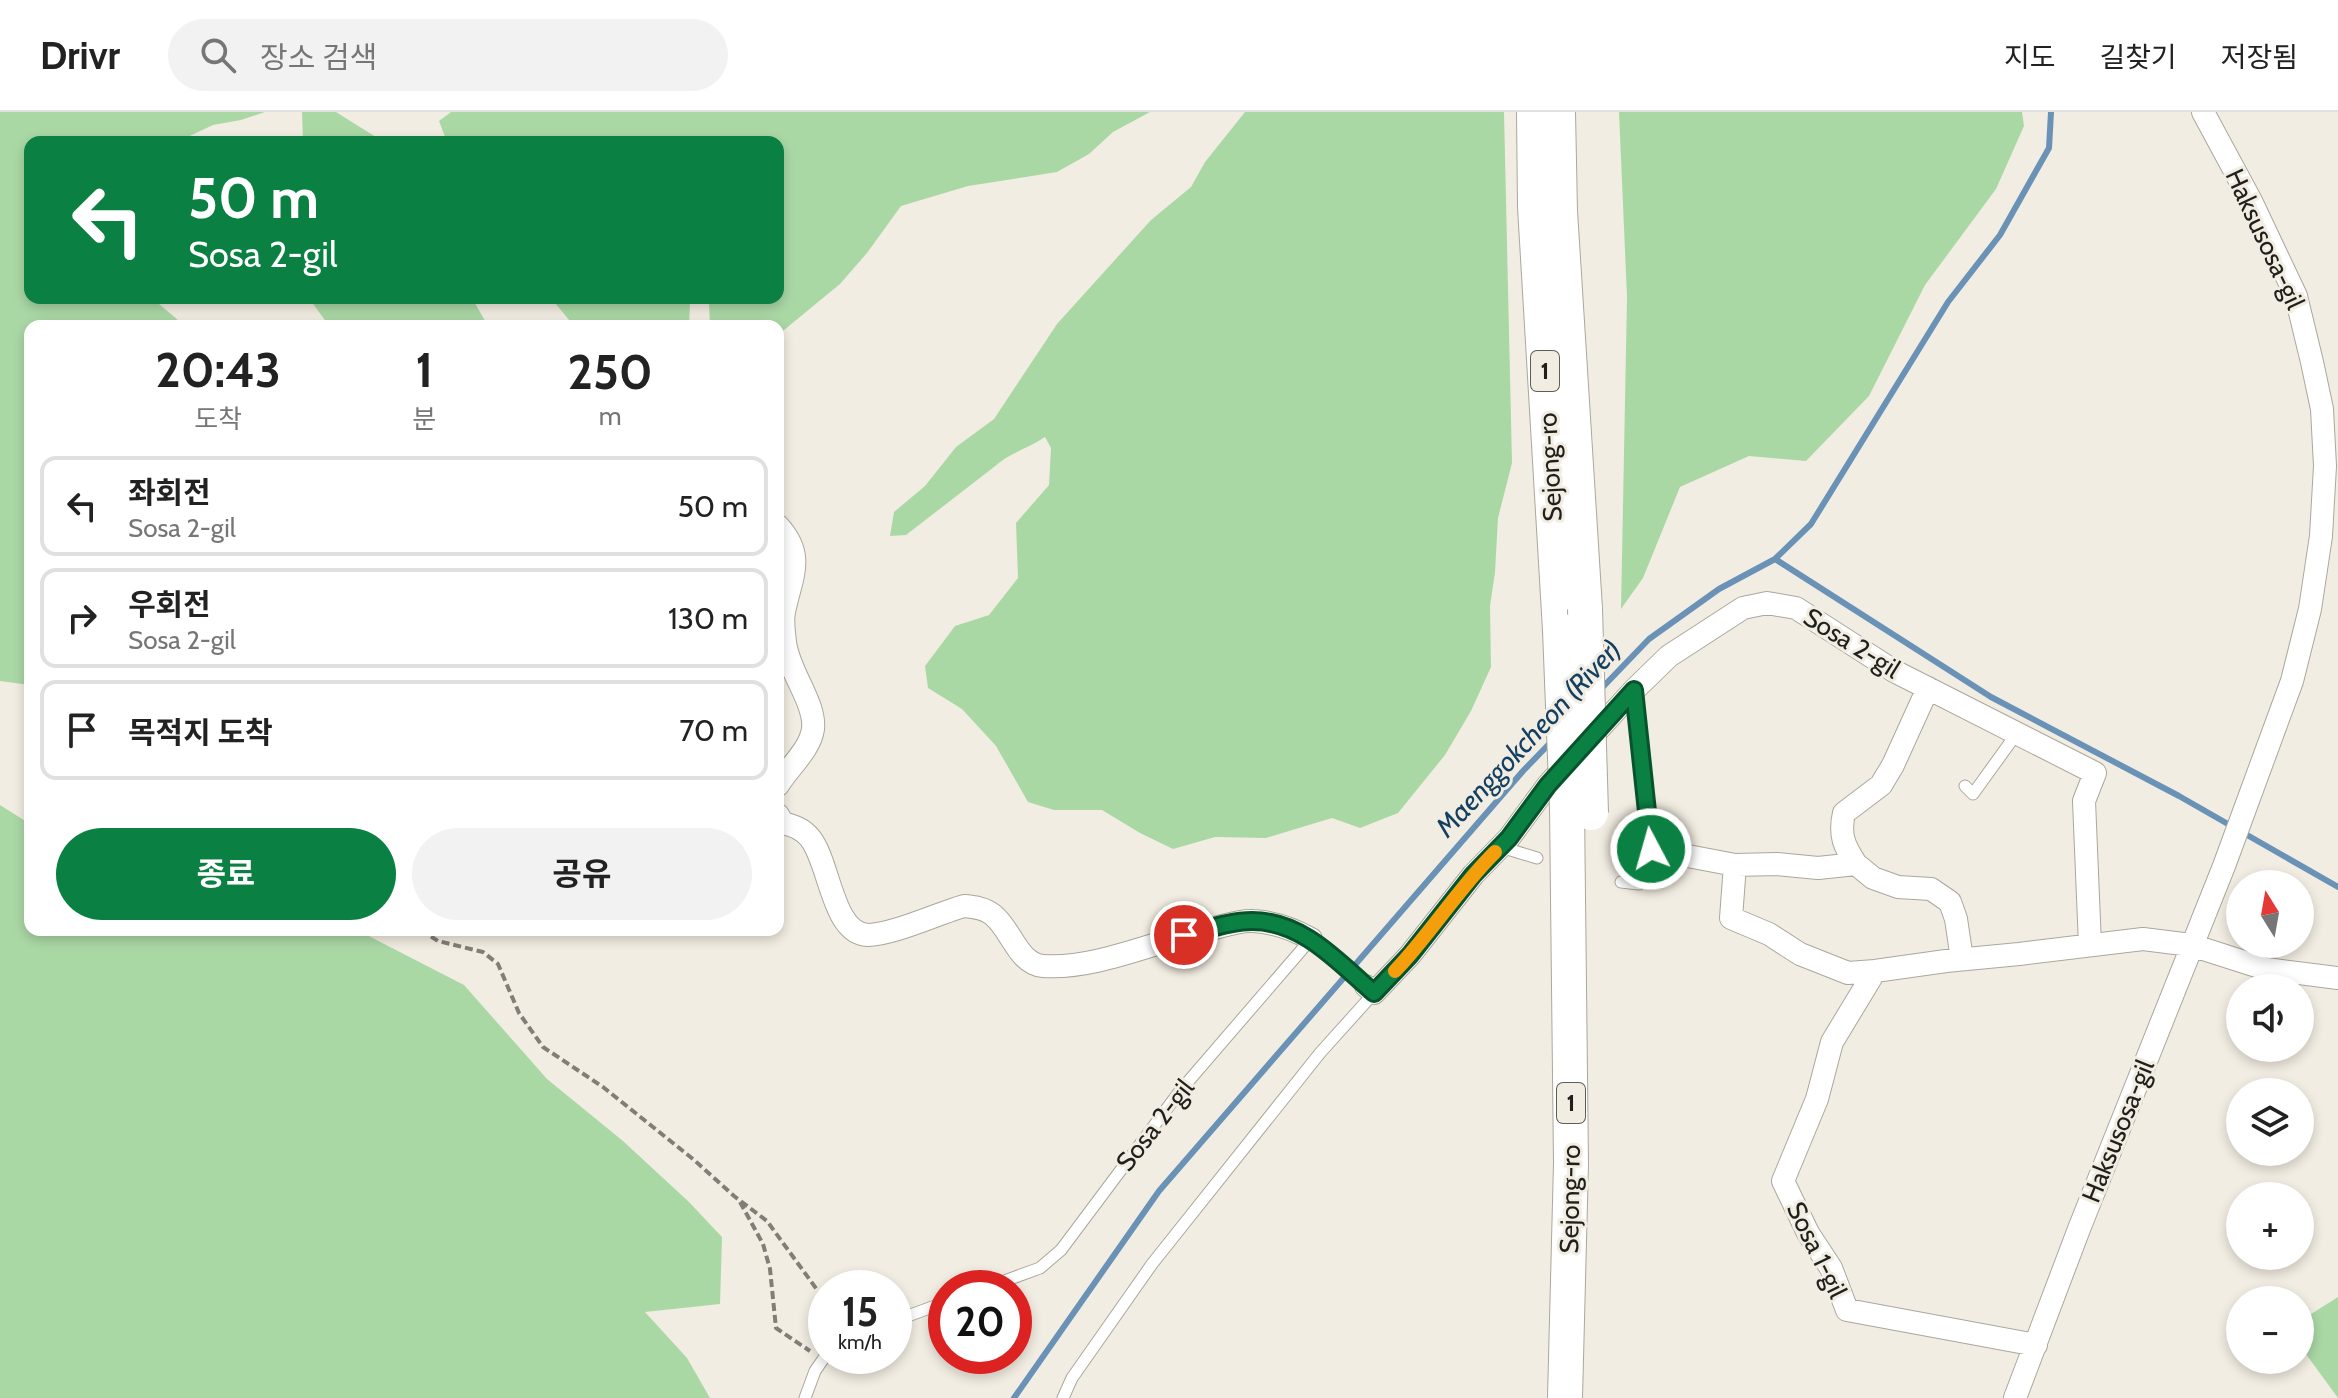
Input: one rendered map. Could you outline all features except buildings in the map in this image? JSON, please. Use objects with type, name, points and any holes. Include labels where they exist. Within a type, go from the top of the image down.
[{"type":"main road","name":"Sejong-ro","points":[[1534,112],[1535,207],[1572,620]]},
{"type":"main road","name":"Sejong-ro","points":[[1558,112],[1572,620]]},
{"type":"main road","name":"1","points":[[1572,620],[1579,810]]},
{"type":"main road","name":"Sejong-ro","points":[[1565,1398],[1579,810]]},
{"type":"main road","name":"Sejong-ro","points":[[1579,810],[1593,1165],[1589,1398]]},
{"type":"street","name":"Haksusosa-gil","points":[[2015,1398],[2224,866],[2292,681],[2310,609],[2332,463],[2296,296],[2251,201],[2203,112]]},
{"type":"street","points":[[784,533],[795,550],[794,571],[784,612]]},
{"type":"street","name":"Sosa 2-gil","points":[[1370,989],[1410,955],[1473,875],[1509,838],[1548,785],[1634,690],[1669,656],[1725,619],[1743,608],[1767,603],[1796,608],[1894,671],[2095,773],[2084,801],[2090,945]]},
{"type":"street","points":[[784,632],[788,660],[813,713],[813,729],[809,744],[784,774]]},
{"type":"street","points":[[1928,688],[1881,785],[1844,813],[1841,828],[1843,844],[1856,864],[1873,878],[1898,887],[1931,889],[1950,902],[1962,959]]},
{"type":"street","points":[[784,822],[809,835],[817,848],[843,919],[854,932],[864,935],[879,934],[964,906],[992,913],[1026,959],[1038,966],[1074,966],[1184,935],[1252,921],[1291,928],[1314,941]]},
{"type":"street","points":[[1651,849],[1735,865],[1777,864],[1818,868],[1856,864]]},
{"type":"street","points":[[1735,865],[1731,918],[1769,934],[1800,954],[1848,973],[2143,939],[2191,945],[2266,969],[2334,982]]},
{"type":"street","name":"Sosa 1-gil","points":[[1875,971],[1832,1042],[1817,1099],[1783,1181],[1808,1233],[1831,1268],[1847,1310],[2036,1345]]},
{"type":"lane","points":[[1621,882],[1639,884],[1651,849],[1634,690]]},
{"type":"lane","points":[[1965,786],[1973,794],[2017,733]]},
{"type":"lane","points":[[1500,847],[1537,858]]},
{"type":"lane","points":[[1063,1398],[1072,1378],[1152,1264],[1370,989],[1314,941]]},
{"type":"lane","name":"Sosa 2-gil","points":[[1032,1271],[1061,1250],[1180,1091],[1314,941]]},
{"type":"lane","points":[[805,1398],[814,1374]]},
{"type":"path","points":[[430,936],[438,941],[483,952],[498,964],[519,1013],[543,1047],[603,1087],[767,1221],[808,1277]]},
{"type":"path","points":[[739,1200],[763,1244],[770,1269],[776,1328],[808,1347]]},
{"type":"green space","points":[[0,112],[265,112],[213,125],[190,136],[24,136],[24,304],[159,304],[178,320],[24,320],[24,684],[0,681]]},
{"type":"green space","points":[[302,112],[336,112],[374,136],[303,136]]},
{"type":"green space","points":[[451,112],[1150,112],[1113,132],[1089,154],[1057,172],[968,186],[901,206],[840,284],[784,330],[784,320],[710,320],[709,304],[784,304],[784,136],[445,136],[439,121]]},
{"type":"green space","points":[[1245,112],[1504,112],[1512,463],[1498,518],[1490,606],[1491,667],[1471,711],[1445,755],[1398,813],[1360,828],[1332,818],[1266,838],[1215,837],[1173,849],[1102,810],[1054,810],[1028,802],[996,746],[962,709],[928,688],[925,666],[955,626],[989,615],[1018,578],[1016,523],[1049,485],[1051,448],[1045,437],[1000,462],[906,535],[890,536],[894,512],[925,486],[956,447],[994,419],[1057,324],[1151,220],[1191,187],[1205,162]]},
{"type":"green space","points":[[1619,112],[2022,112],[2024,126],[1996,189],[1925,285],[1869,396],[1806,461],[1749,456],[1680,487],[1643,578],[1621,609],[1627,297]]},
{"type":"green space","points":[[313,304],[475,304],[485,320],[325,320]]},
{"type":"green space","points":[[556,304],[690,304],[689,320],[569,320]]},
{"type":"green space","points":[[0,805],[24,820],[24,936],[369,936],[464,985],[547,1079],[623,1141],[722,1237],[720,1304],[645,1312],[687,1358],[710,1398],[0,1398]]},
{"type":"green space","points":[[2338,1297],[2338,1398],[2314,1365],[2314,1312]]},
{"type":"waterway","name":"Maenggokcheon (River)","points":[[1600,690],[1649,639],[1719,589],[1775,559],[1811,524],[1948,302],[2000,235],[2049,148],[2051,112]]},
{"type":"waterway","points":[[1775,559],[1991,697],[2179,796],[2338,887]]},
{"type":"waterway","name":"Maenggokcheon (River)","points":[[1014,1398],[1159,1191],[1551,742]]},
{"type":"slow traffic","points":[[1395,971],[1495,852]]},
{"type":"route","points":[[1184,935],[1252,921],[1291,928],[1311,939],[1374,993],[1410,955],[1473,875],[1509,838],[1548,785],[1634,690],[1651,849]]}]
